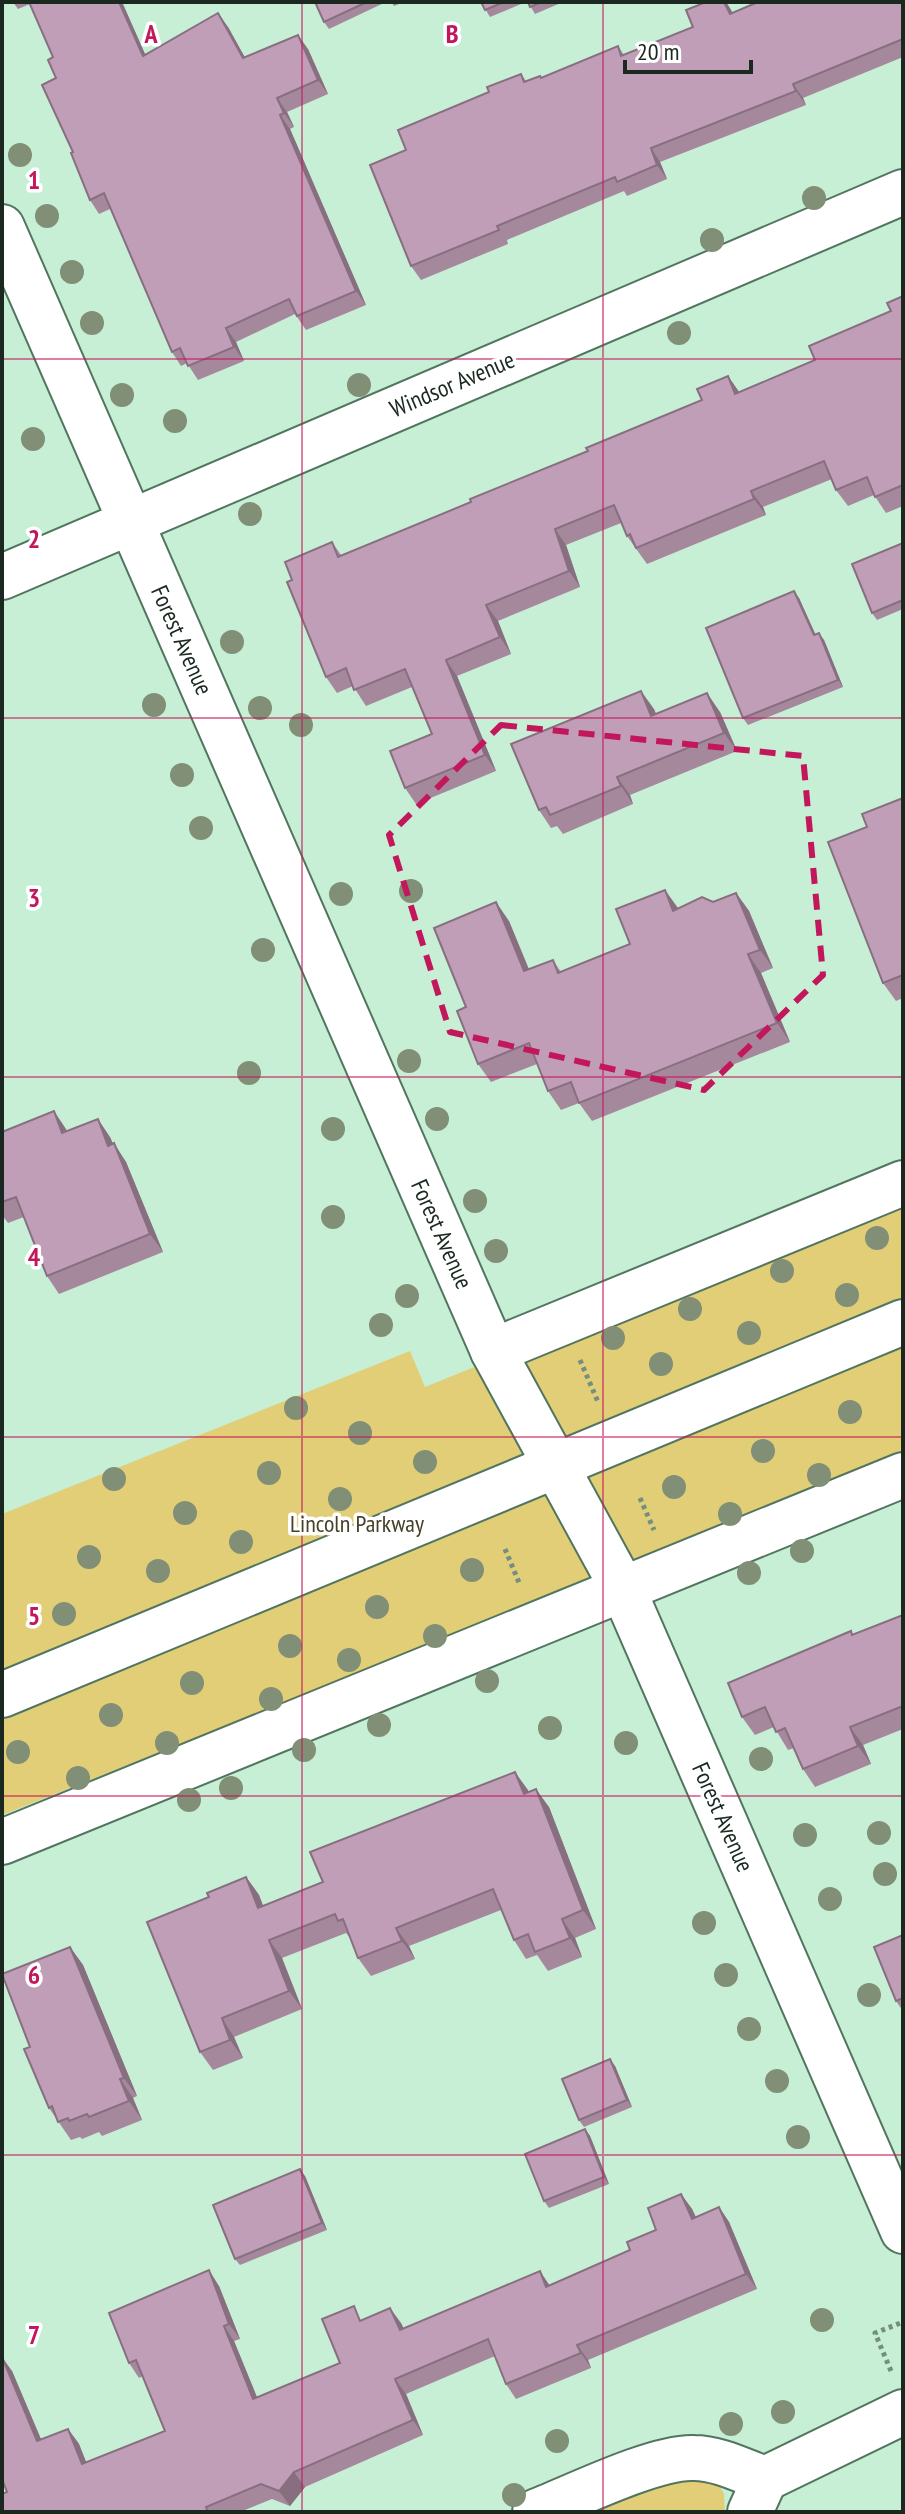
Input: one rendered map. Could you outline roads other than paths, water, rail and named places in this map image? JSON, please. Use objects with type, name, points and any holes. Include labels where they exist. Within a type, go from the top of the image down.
[{"type":"street","name":"Windsor Avenue","points":[[2,577],[903,192]]},
{"type":"street","name":"Forest Avenue","points":[[2,227],[493,1351],[623,1589],[903,2231]]},
{"type":"street","points":[[493,1351],[903,1183]]},
{"type":"street","points":[[2,1695],[903,1322]]},
{"type":"street","points":[[2,1842],[903,1475]]},
{"type":"street","points":[[535,2512],[655,2464],[693,2457],[722,2463],[758,2495],[900,2398]]},
{"type":"park label","name":"Lincoln Parkway","points":[[357,1523]]}]
